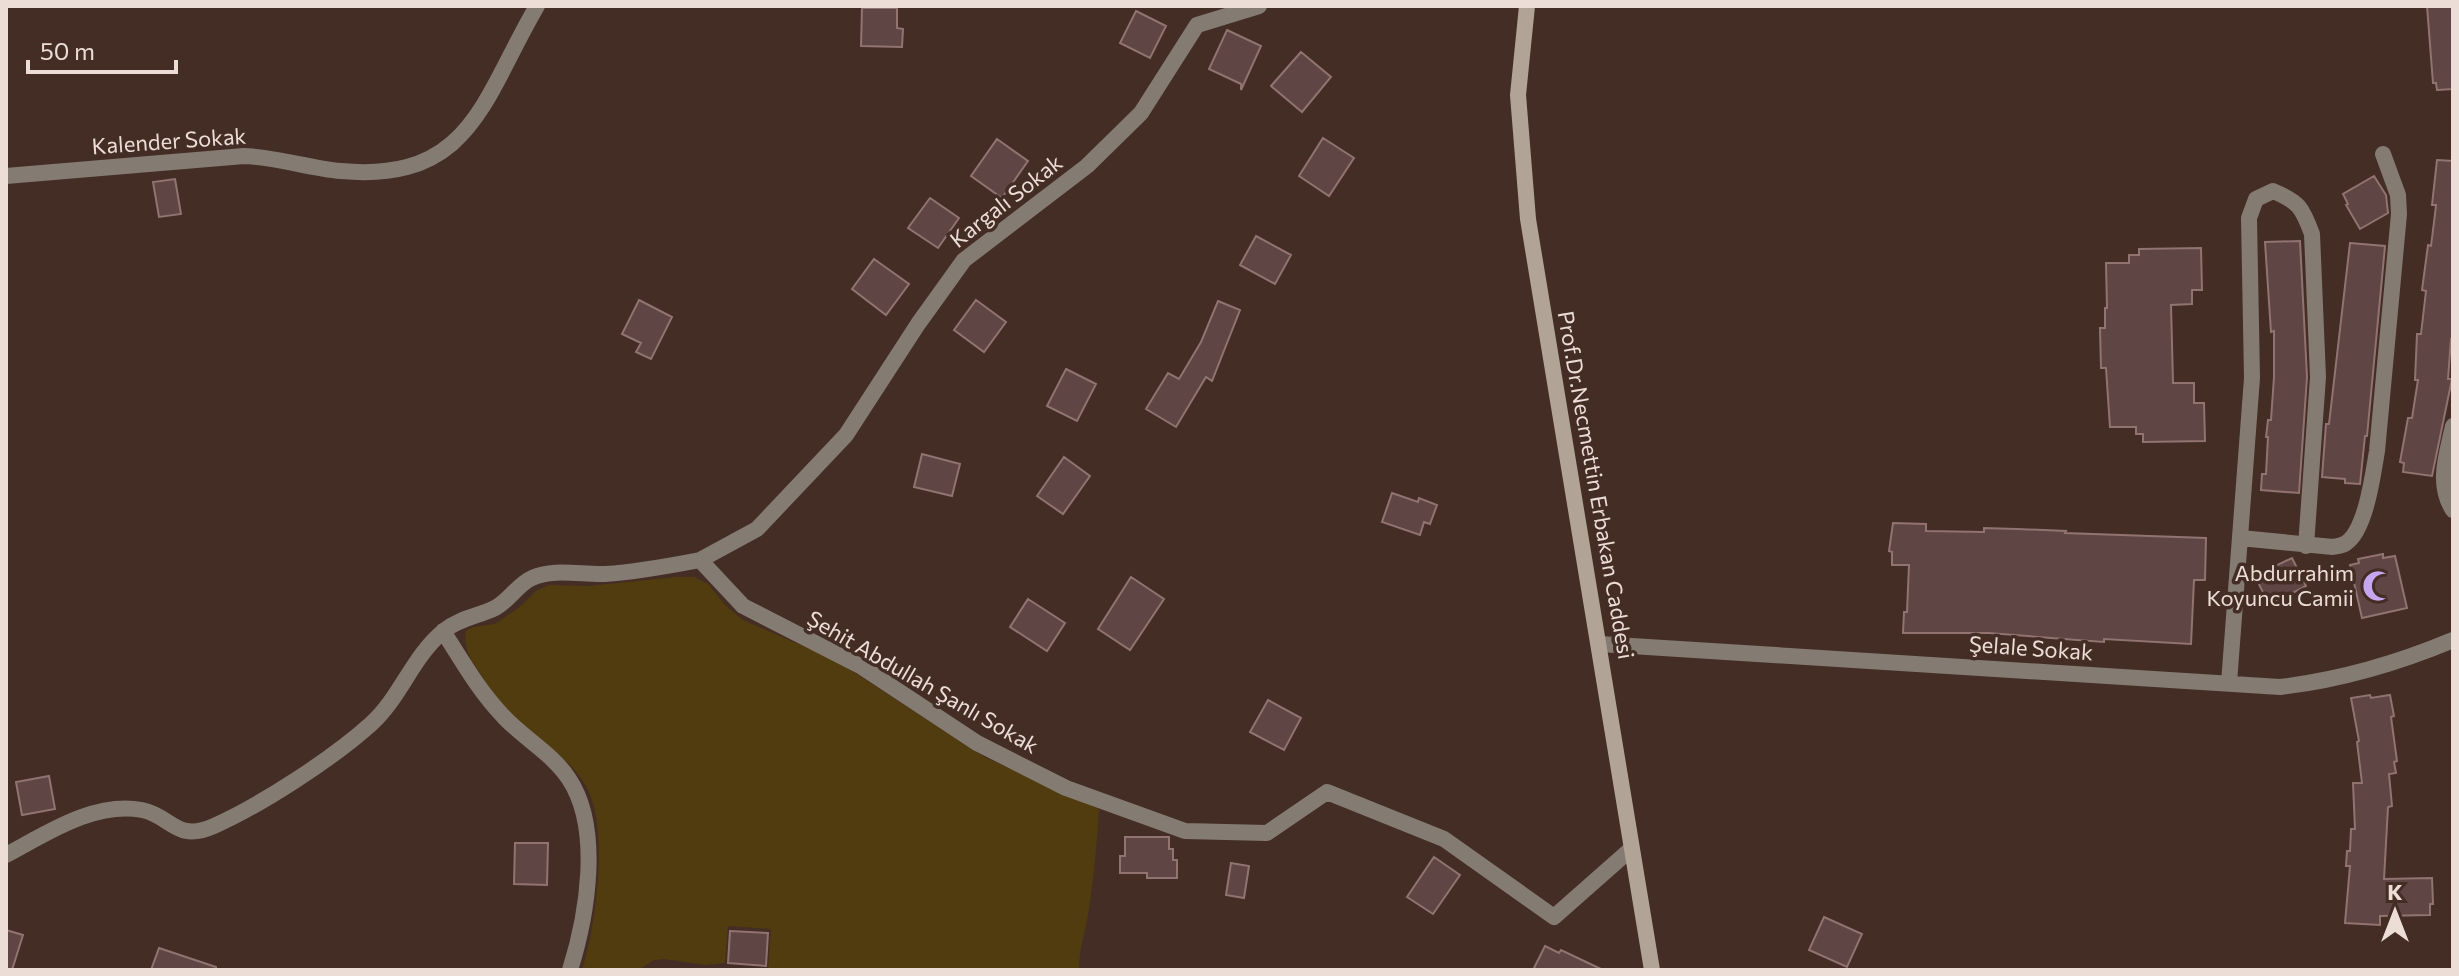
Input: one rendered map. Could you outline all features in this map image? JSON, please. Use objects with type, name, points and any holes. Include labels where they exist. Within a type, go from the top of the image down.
[{"type":"main road","name":"Prof.Dr.Necmettin Erbakan Caddesi","points":[[1527,6],[1518,95],[1525,192],[1652,970]]},
{"type":"street","name":"Kalender Sokak","points":[[6,176],[244,156],[352,171],[392,170],[417,164],[435,157],[464,134],[480,111],[537,6]]},
{"type":"street","name":"Kargalı Sokak","points":[[700,560],[757,529],[846,435],[964,260],[1087,166],[1141,113],[1197,25],[1259,6]]},
{"type":"street","points":[[2240,538],[2333,547],[2347,543],[2359,525],[2370,487],[2378,436],[2399,214],[2398,195],[2383,154]]},
{"type":"street","points":[[2229,683],[2252,378],[2249,218],[2256,199],[2273,191],[2295,201],[2305,213],[2312,234],[2318,377],[2306,546]]},
{"type":"street","points":[[2453,426],[2443,482],[2445,496],[2453,510]]},
{"type":"street","points":[[6,855],[74,820],[100,813],[141,810],[156,815],[174,828],[193,832],[210,828],[243,812],[317,765],[371,724],[419,658],[443,631],[473,615],[496,608],[531,578],[604,574],[700,560]]},
{"type":"street","name":"Şehit Abdullah Şanlı Sokak","points":[[700,560],[743,606],[862,667],[977,743],[1066,788],[1185,831],[1267,833],[1327,792],[1444,839],[1554,917],[1631,849]]},
{"type":"street","points":[[443,631],[478,687],[520,733],[568,776],[578,794],[587,833],[587,881],[581,931],[570,970]]},
{"type":"street","name":"Şelale Sokak","points":[[1600,644],[2280,687],[2322,682],[2453,640]]},
{"type":"shaded area","points":[[694,577],[708,584],[726,606],[743,620],[837,661],[984,757],[1099,809],[1079,970],[768,970],[771,929],[728,926],[725,963],[705,965],[664,959],[654,960],[638,970],[582,970],[592,928],[598,878],[599,852],[594,806],[587,788],[573,768],[516,720],[494,694],[469,655],[466,631],[495,624],[536,591],[549,585],[588,586]]},
{"type":"building","points":[[2427,6],[2453,6],[2453,89],[2437,90],[2436,83],[2433,83]]},
{"type":"building","points":[[862,8],[897,8],[897,28],[903,29],[902,47],[861,46]]},
{"type":"building","points":[[1136,11],[1166,26],[1150,58],[1120,43]]},
{"type":"building","points":[[1227,30],[1261,46],[1241,90],[1241,84],[1209,69]]},
{"type":"building","points":[[1301,52],[1331,77],[1302,112],[1271,86]]},
{"type":"building","points":[[1323,138],[1354,158],[1329,196],[1299,176]]},
{"type":"building","points":[[997,139],[1028,161],[1002,198],[971,176]]},
{"type":"building","points":[[2437,160],[2453,161],[2453,339],[2448,379],[2452,379],[2432,476],[2403,472],[2404,463],[2400,462],[2418,380],[2415,380],[2417,334],[2421,334],[2426,291],[2422,290],[2435,214],[2436,205],[2432,205]]},
{"type":"building","points":[[2374,176],[2386,195],[2388,213],[2360,229],[2343,194]]},
{"type":"building","points":[[175,179],[181,214],[159,217],[153,182]]},
{"type":"building","points":[[930,198],[959,218],[938,248],[908,228]]},
{"type":"building","points":[[1256,236],[1291,255],[1275,284],[1240,265]]},
{"type":"building","points":[[2300,241],[2307,377],[2299,493],[2261,490],[2262,474],[2266,474],[2266,437],[2268,420],[2271,420],[2274,377],[2274,331],[2271,332],[2265,242]]},
{"type":"building","points":[[2350,243],[2385,246],[2360,484],[2322,477]]},
{"type":"building","points":[[2201,248],[2202,290],[2192,290],[2192,304],[2171,305],[2173,383],[2194,383],[2194,403],[2204,403],[2205,441],[2143,442],[2143,434],[2136,434],[2136,427],[2110,427],[2106,368],[2101,368],[2100,328],[2105,328],[2107,308],[2106,263],[2129,263],[2129,255],[2139,255],[2139,249]]},
{"type":"building","points":[[874,259],[909,284],[886,315],[852,289]]},
{"type":"building","points":[[639,300],[672,317],[651,359],[636,352],[641,343],[622,334]]},
{"type":"building","points":[[976,300],[1006,322],[984,352],[954,330]]},
{"type":"building","points":[[1218,301],[1240,310],[1212,381],[1206,377],[1176,427],[1146,409],[1168,373],[1179,379],[1201,342]]},
{"type":"building","points":[[1066,369],[1096,384],[1077,421],[1047,406]]},
{"type":"building","points":[[922,454],[960,464],[952,496],[914,487]]},
{"type":"building","points":[[1064,457],[1090,476],[1063,514],[1037,496]]},
{"type":"building","points":[[1392,493],[1437,505],[1430,524],[1424,522],[1420,535],[1382,522]]},
{"type":"building","points":[[1893,523],[1926,524],[1926,531],[1984,532],[1984,528],[2206,538],[2205,580],[2194,580],[2191,644],[2104,639],[2104,642],[1989,633],[1903,633],[1909,565],[1892,565],[1892,552],[1889,551]]},
{"type":"building","name":"Abdurrahim Koyuncu Camii","points":[[2383,554],[2383,558],[2395,556],[2407,608],[2362,618],[2350,565],[2359,563],[2358,559]]},
{"type":"building","points":[[2292,558],[2306,586],[2269,605],[2255,576]]},
{"type":"building","points":[[1131,577],[1164,599],[1130,650],[1098,629]]},
{"type":"building","points":[[1028,599],[1065,623],[1047,651],[1010,627]]},
{"type":"building","points":[[2370,695],[2371,698],[2390,695],[2394,716],[2391,717],[2397,761],[2394,762],[2396,773],[2389,774],[2392,806],[2388,807],[2384,879],[2432,878],[2433,904],[2430,904],[2430,915],[2380,916],[2380,925],[2345,923],[2350,866],[2346,866],[2347,851],[2350,851],[2351,829],[2355,829],[2353,783],[2362,783],[2359,741],[2351,698]]},
{"type":"building","points":[[1268,700],[1301,718],[1284,750],[1250,732]]},
{"type":"building","points":[[49,776],[55,809],[22,815],[16,782]]},
{"type":"building","points":[[1125,837],[1169,837],[1169,849],[1173,849],[1173,860],[1177,860],[1177,878],[1147,878],[1147,873],[1120,873],[1120,856],[1125,856]]},
{"type":"building","points":[[515,843],[548,843],[547,885],[514,884]]},
{"type":"building","points":[[1434,857],[1460,875],[1433,914],[1407,897]]},
{"type":"building","points":[[1231,863],[1249,866],[1244,898],[1226,895]]},
{"type":"building","points":[[1824,917],[1862,934],[1847,967],[1809,950]]},
{"type":"building","points":[[6,930],[23,935],[12,970],[6,970]]},
{"type":"building","points":[[730,931],[768,933],[766,966],[728,963]]},
{"type":"building","points":[[1545,946],[1559,953],[1561,950],[1603,970],[1533,970]]},
{"type":"building","points":[[159,948],[216,967],[216,970],[151,970]]},
{"type":"place","name":"Abdurrahim Koyuncu Camii","points":[[2378,586]]}]
